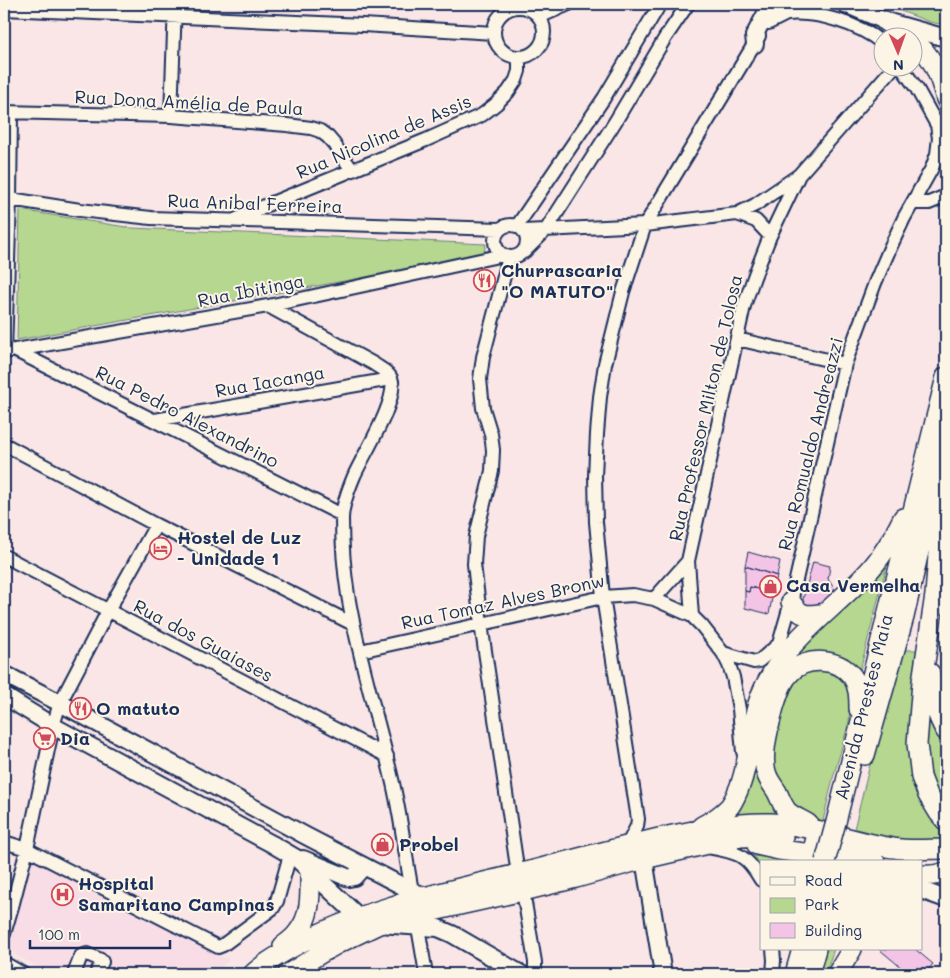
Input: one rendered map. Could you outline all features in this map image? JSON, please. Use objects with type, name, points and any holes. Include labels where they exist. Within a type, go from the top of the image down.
[{"type":"highway","points":[[885,21],[896,28]]},
{"type":"highway","points":[[922,47],[926,50],[939,74],[946,99]]},
{"type":"highway","name":"Avenida Prestes Maia","points":[[826,860],[946,377]]},
{"type":"highway","name":"Avenida Prestes Maia","points":[[837,860],[835,826],[873,724],[904,617],[925,525],[946,446]]},
{"type":"highway","points":[[697,838],[715,819],[729,808],[736,797],[746,770],[758,703],[764,686],[774,668],[790,649],[882,556],[894,538],[904,517],[924,466]]},
{"type":"highway","points":[[946,481],[935,595],[922,682],[917,744],[922,777],[928,795],[946,821]]},
{"type":"highway","points":[[935,595],[946,564]]},
{"type":"highway","points":[[791,602],[796,610],[802,614],[810,616],[824,614]]},
{"type":"highway","points":[[927,644],[936,707],[946,731]]},
{"type":"highway","points":[[859,724],[859,696],[855,683],[852,676],[840,666],[825,662],[812,662],[795,668],[784,680],[770,720],[764,754],[767,775],[788,811],[835,826],[895,849],[946,849]]},
{"type":"highway","points":[[256,971],[303,942],[359,916],[404,902],[420,894],[576,878],[644,859],[725,825],[771,823],[806,827],[835,826]]},
{"type":"highway","points":[[721,841],[766,836],[792,838],[815,842],[869,860]]},
{"type":"highway","points":[[288,974],[322,952],[379,924],[520,883],[627,846],[697,838],[804,853],[830,860]]},
{"type":"highway","points":[[256,971],[263,960],[283,946],[304,925],[310,898],[310,871]]},
{"type":"highway","points":[[922,874],[941,874],[946,872]]},
{"type":"highway","points":[[799,967],[815,950]]},
{"type":"highway","points":[[837,974],[851,950]]},
{"type":"main road","points":[[754,44],[754,36],[775,11],[802,4]]},
{"type":"main road","points":[[845,4],[885,21],[946,38]]},
{"type":"main road","points":[[4,674],[306,836],[420,894]]},
{"type":"main road","points":[[4,696],[53,726],[293,856],[359,916],[379,924],[438,928],[452,934],[521,974]]},
{"type":"main road","points":[[272,844],[282,823]]},
{"type":"main road","points":[[293,856],[349,878],[354,877],[364,866]]},
{"type":"main road","points":[[644,859],[663,974]]},
{"type":"main road","points":[[922,890],[946,899]]},
{"type":"street","points":[[171,116],[175,4]]},
{"type":"street","points":[[539,17],[569,4]]},
{"type":"street","points":[[524,252],[527,242],[521,229],[604,98],[660,4]]},
{"type":"street","points":[[500,229],[495,242],[496,248],[506,256],[515,257],[524,252],[546,230],[688,4]]},
{"type":"street","points":[[523,7],[531,9],[539,17],[544,30],[544,38],[535,51],[519,57],[504,52],[498,46],[494,33],[496,22],[507,9],[523,7]]},
{"type":"street","points":[[4,10],[494,33]]},
{"type":"street","points":[[775,11],[800,12],[828,17],[872,35]]},
{"type":"street","points":[[627,846],[638,820],[603,597],[596,522],[595,476],[597,434],[605,364],[618,311],[645,225],[754,44]]},
{"type":"street","name":"Rua Nicolina de Assis","points":[[233,221],[482,115],[508,92],[516,80],[519,71],[519,57]]},
{"type":"street","name":"Rua Professor Milton de Tolosa","points":[[692,616],[688,561],[744,306],[754,277],[770,236],[799,175],[884,78]]},
{"type":"street","name":"Rua Romualdo Andreazzi","points":[[723,653],[754,662],[759,661],[779,644],[791,602],[846,364],[875,283],[890,248],[932,168],[937,154],[939,138],[937,125],[910,78]]},
{"type":"street","points":[[8,113],[6,263],[8,352]]},
{"type":"street","name":"Rua Dona Amélia de Paula","points":[[8,113],[171,116],[311,128],[320,131],[328,137],[352,170]]},
{"type":"street","name":"Rua Anibal Ferreira","points":[[7,198],[115,215],[150,218],[500,229],[509,225],[521,229],[546,230],[645,225],[737,214],[755,205],[799,175]]},
{"type":"street","points":[[912,203],[929,203],[946,196]]},
{"type":"street","points":[[267,205],[271,222]]},
{"type":"street","points":[[737,214],[756,221],[770,236]]},
{"type":"street","points":[[506,256],[483,357],[480,379],[483,408],[491,434],[493,450],[492,471],[476,536],[474,564],[481,624],[520,883],[535,962],[535,974]]},
{"type":"street","name":"Rua Ibitinga","points":[[8,352],[268,306],[506,256]]},
{"type":"street","points":[[268,306],[374,364],[387,372],[392,379],[389,406],[354,475],[342,515],[342,541],[344,568],[353,624],[420,894]]},
{"type":"street","points":[[737,338],[846,364]]},
{"type":"street","name":"Rua Pedro Alexandrino","points":[[8,352],[155,420],[342,515]]},
{"type":"street","name":"Rua Iacanga","points":[[155,420],[392,379]]},
{"type":"street","points":[[4,444],[156,525],[353,624]]},
{"type":"street","points":[[4,934],[27,849],[53,726],[60,703],[156,525]]},
{"type":"street","name":"Rua dos Guaiases","points":[[4,556],[387,756]]},
{"type":"street","name":"Rua Professor Milton de Tolosa","points":[[654,599],[688,561]]},
{"type":"street","name":"Rua Tomaz Alves Bronw","points":[[360,651],[603,597],[633,595],[654,599],[692,616],[723,653],[733,677],[746,770]]},
{"type":"street","points":[[697,838],[742,856],[753,867],[760,878]]},
{"type":"street","points":[[4,842],[27,849],[218,947],[273,908],[293,856]]},
{"type":"street","points":[[418,927],[426,974]]},
{"type":"street","points":[[773,974],[774,950]]},
{"type":"street","points":[[74,974],[81,956],[87,954],[102,962],[96,974]]},
{"type":"street","points":[[4,963],[23,974]]},
{"type":"shaded area","name":"Hospital Samaritano Campinas","points":[[34,859],[229,960],[212,974],[51,974],[21,958],[9,946],[30,862]]},
{"type":"green space","points":[[882,4],[946,4],[946,25],[930,22]]},
{"type":"green space","points":[[20,210],[132,228],[486,244],[483,256],[17,340]]},
{"type":"green space","points":[[888,561],[859,674],[848,658],[823,654],[795,657]]},
{"type":"green space","points":[[904,650],[918,650],[912,718],[946,826],[946,843],[923,844],[853,833],[873,752]]},
{"type":"green space","points":[[825,668],[842,676],[851,696],[849,722],[822,825],[790,807],[772,773],[772,754],[787,689],[804,671]]},
{"type":"green space","points":[[927,706],[946,740],[946,807],[939,799],[925,754]]},
{"type":"green space","points":[[756,761],[787,819],[725,818],[750,786]]},
{"type":"green space","points":[[752,856],[802,860],[760,860],[760,868]]},
{"type":"green space","points":[[824,950],[834,950],[825,974],[817,974]]},
{"type":"building","points":[[748,552],[780,561],[777,576],[745,566]]},
{"type":"building","points":[[813,562],[830,566],[828,579],[836,591],[818,607],[802,603]]},
{"type":"building","points":[[745,566],[777,576],[773,593],[750,587],[749,592],[745,591]]},
{"type":"building","points":[[750,587],[773,593],[769,614],[745,608],[745,591],[749,592]]},
{"type":"building","points":[[880,950],[916,950],[933,964],[925,974],[909,974]]},
{"type":"place","name":"Churrascaria \"O MATUTO\"","points":[[485,281]]},
{"type":"place","name":"Hostel de Luz - Unidade 1","points":[[161,548]]},
{"type":"place","name":"Casa Vermelha","points":[[770,586]]},
{"type":"place","name":"O matuto","points":[[80,709]]},
{"type":"place","name":"Dia","points":[[44,739]]},
{"type":"place","name":"Probel","points":[[383,845]]},
{"type":"place","name":"Hospital Samaritano Campinas","points":[[62,894]]}]
